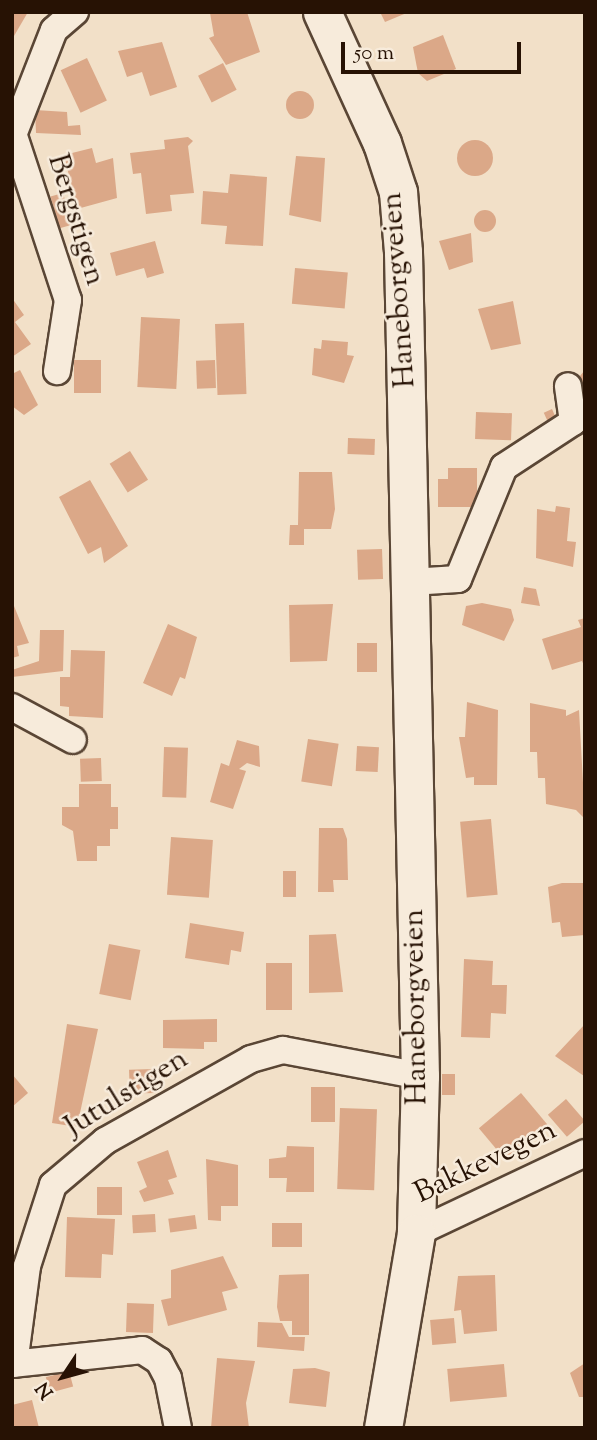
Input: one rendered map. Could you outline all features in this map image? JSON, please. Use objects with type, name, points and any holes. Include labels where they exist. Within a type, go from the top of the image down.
[{"type":"street","name":"Bergstigen","points":[[57,371],[68,300],[14,130],[54,30],[75,12]]},
{"type":"street","name":"Haneborgveien","points":[[322,12],[398,192],[411,582],[419,1076],[416,1233],[383,1428]]},
{"type":"street","points":[[411,582],[458,579],[504,467],[573,422],[568,386]]},
{"type":"street","points":[[12,706],[73,740]]},
{"type":"street","name":"Jutulstigen","points":[[13,1364],[27,1266],[53,1185],[105,1142],[251,1059],[283,1050],[419,1076]]},
{"type":"street","name":"Bakkevegen","points":[[416,1233],[585,1153]]},
{"type":"street","points":[[13,1364],[142,1350],[159,1361],[168,1378],[178,1428]]},
{"type":"building","points":[[12,12],[28,12],[14,36],[12,35]]},
{"type":"building","points":[[247,12],[260,52],[226,65],[209,38],[214,36],[210,13]]},
{"type":"building","points":[[380,12],[409,12],[385,22]]},
{"type":"building","points":[[443,35],[456,69],[427,81],[418,73],[413,47]]},
{"type":"building","points":[[162,42],[177,87],[150,96],[142,72],[127,77],[118,51]]},
{"type":"building","points":[[87,58],[107,101],[81,113],[61,70]]},
{"type":"building","points":[[223,63],[237,90],[212,102],[198,76]]},
{"type":"building","points":[[300,91],[310,95],[314,105],[310,115],[300,119],[290,115],[286,105],[290,95]]},
{"type":"building","points":[[35,110],[67,112],[68,126],[80,125],[81,135],[36,133]]},
{"type":"building","points":[[188,137],[193,141],[188,146],[194,193],[170,195],[172,211],[146,214],[141,173],[133,174],[130,153],[165,149],[164,140]]},
{"type":"building","points":[[475,140],[488,145],[493,158],[488,171],[475,176],[462,171],[457,158],[462,145]]},
{"type":"building","points":[[92,148],[96,163],[113,158],[117,198],[77,209],[64,155]]},
{"type":"building","points":[[296,156],[325,158],[321,222],[289,215]]},
{"type":"building","points":[[230,174],[267,177],[263,246],[225,244],[227,226],[201,224],[203,191],[228,193]]},
{"type":"building","points":[[63,193],[72,225],[60,228],[51,197]]},
{"type":"building","points":[[481,210],[489,210],[496,217],[496,225],[489,232],[481,232],[474,225],[474,217]]},
{"type":"building","points":[[471,233],[473,262],[449,270],[439,241]]},
{"type":"building","points":[[155,241],[164,273],[147,278],[144,268],[116,276],[110,253]]},
{"type":"building","points":[[295,268],[348,273],[345,308],[292,304]]},
{"type":"building","points":[[12,298],[24,315],[15,322],[31,344],[12,357]]},
{"type":"building","points":[[513,301],[521,344],[491,350],[478,309]]},
{"type":"building","points":[[141,317],[180,319],[176,389],[137,387]]},
{"type":"building","points":[[244,323],[246,394],[217,395],[215,324]]},
{"type":"building","points":[[322,340],[348,342],[347,355],[354,356],[344,383],[312,375],[314,348],[321,349]]},
{"type":"building","points":[[74,360],[101,360],[101,393],[74,393]]},
{"type":"building","points":[[215,360],[216,388],[197,389],[196,361]]},
{"type":"building","points":[[20,370],[38,405],[24,415],[12,406],[12,374]]},
{"type":"building","points":[[585,370],[585,404],[580,405],[574,383]]},
{"type":"building","points":[[552,409],[556,418],[548,422],[544,413]]},
{"type":"building","points":[[476,412],[512,413],[511,440],[475,439]]},
{"type":"building","points":[[348,438],[375,439],[374,455],[347,454]]},
{"type":"building","points":[[130,451],[148,480],[128,493],[110,464]]},
{"type":"building","points":[[448,468],[477,468],[477,507],[438,507],[438,479],[448,479]]},
{"type":"building","points":[[299,472],[332,472],[335,509],[331,529],[304,529],[304,545],[289,545],[290,525],[298,525]]},
{"type":"building","points":[[90,480],[128,546],[104,563],[101,547],[88,554],[59,497]]},
{"type":"building","points":[[556,506],[570,508],[567,541],[576,542],[573,567],[536,558],[537,509],[555,512]]},
{"type":"building","points":[[382,549],[383,579],[358,580],[357,550]]},
{"type":"building","points":[[524,587],[536,589],[540,606],[521,603]]},
{"type":"building","points":[[12,601],[29,643],[17,646],[19,656],[12,658]]},
{"type":"building","points":[[482,603],[511,609],[514,620],[504,641],[462,625],[466,606]]},
{"type":"building","points":[[333,604],[327,661],[290,662],[289,605]]},
{"type":"building","points":[[585,618],[585,668],[582,661],[552,670],[542,639],[581,627],[578,620]]},
{"type":"building","points":[[168,624],[197,637],[185,679],[180,677],[172,696],[143,683]]},
{"type":"building","points":[[40,630],[64,630],[63,671],[12,677],[12,670],[39,661]]},
{"type":"building","points":[[357,643],[377,643],[377,672],[357,672]]},
{"type":"building","points":[[71,650],[105,651],[103,718],[69,716],[69,707],[60,706],[60,677],[70,677]]},
{"type":"building","points":[[467,702],[498,710],[497,785],[474,785],[474,777],[466,778],[459,737],[465,737]]},
{"type":"building","points":[[530,703],[566,710],[566,716],[579,710],[585,819],[576,810],[546,804],[545,778],[538,778],[537,752],[530,752]]},
{"type":"building","points":[[308,739],[339,744],[332,786],[301,781]]},
{"type":"building","points":[[237,740],[259,746],[260,767],[247,763],[239,769],[246,771],[233,809],[210,802],[221,763],[229,766]]},
{"type":"building","points":[[357,746],[379,747],[378,772],[356,771]]},
{"type":"building","points":[[164,747],[188,748],[186,798],[162,797]]},
{"type":"building","points":[[101,758],[102,781],[81,782],[80,759]]},
{"type":"building","points":[[79,784],[111,784],[111,807],[118,807],[118,829],[110,829],[110,846],[97,846],[97,861],[77,861],[73,831],[62,825],[62,807],[79,807]]},
{"type":"building","points":[[491,819],[498,895],[467,897],[460,822]]},
{"type":"building","points":[[319,828],[343,828],[347,839],[348,880],[333,880],[334,892],[318,892]]},
{"type":"building","points":[[171,837],[213,840],[209,898],[167,895]]},
{"type":"building","points":[[283,871],[296,871],[296,897],[283,897]]},
{"type":"building","points":[[562,883],[585,883],[585,935],[562,937],[560,922],[552,923],[548,887]]},
{"type":"building","points":[[190,923],[244,932],[241,952],[231,950],[229,965],[185,958]]},
{"type":"building","points":[[336,934],[343,992],[309,993],[309,935]]},
{"type":"building","points":[[109,944],[140,950],[131,1000],[99,994]]},
{"type":"building","points":[[464,959],[493,961],[492,985],[507,985],[506,1014],[491,1013],[490,1038],[461,1037]]},
{"type":"building","points":[[266,963],[292,963],[292,1010],[266,1010]]},
{"type":"building","points":[[217,1019],[217,1042],[204,1042],[204,1049],[163,1048],[163,1020]]},
{"type":"building","points":[[67,1024],[98,1029],[77,1127],[52,1123]]},
{"type":"building","points":[[585,1024],[585,1075],[584,1076],[555,1056]]},
{"type":"building","points":[[153,1069],[154,1093],[130,1094],[129,1070]]},
{"type":"building","points":[[12,1074],[28,1093],[12,1107]]},
{"type":"building","points":[[442,1074],[455,1074],[455,1095],[442,1095]]},
{"type":"building","points":[[311,1087],[335,1087],[335,1122],[311,1122]]},
{"type":"building","points":[[521,1093],[548,1125],[506,1161],[479,1128]]},
{"type":"building","points":[[566,1099],[585,1121],[567,1137],[548,1115]]},
{"type":"building","points":[[340,1108],[377,1109],[374,1190],[337,1189]]},
{"type":"building","points":[[287,1146],[314,1147],[314,1192],[286,1192],[287,1178],[269,1178],[269,1159],[286,1157]]},
{"type":"building","points":[[168,1150],[177,1177],[168,1180],[174,1194],[144,1202],[139,1191],[147,1187],[137,1162]]},
{"type":"building","points":[[206,1159],[238,1165],[238,1206],[221,1206],[221,1221],[208,1220]]},
{"type":"building","points":[[97,1187],[122,1187],[122,1215],[97,1215]]},
{"type":"building","points":[[155,1214],[156,1232],[133,1233],[132,1215]]},
{"type":"building","points":[[195,1215],[197,1229],[170,1233],[168,1219]]},
{"type":"building","points":[[67,1217],[115,1219],[113,1255],[102,1254],[101,1278],[65,1277]]},
{"type":"building","points":[[272,1223],[302,1223],[302,1247],[272,1247]]},
{"type":"building","points":[[223,1256],[238,1288],[222,1292],[227,1310],[168,1326],[161,1300],[171,1298],[171,1270]]},
{"type":"building","points":[[309,1274],[309,1335],[292,1335],[292,1321],[280,1321],[277,1307],[279,1275]]},
{"type":"building","points":[[495,1275],[497,1331],[464,1334],[461,1310],[454,1311],[458,1276]]},
{"type":"building","points":[[127,1303],[154,1304],[153,1333],[126,1332]]},
{"type":"building","points":[[454,1318],[456,1343],[432,1345],[430,1320]]},
{"type":"building","points":[[258,1322],[282,1323],[289,1337],[305,1337],[304,1351],[257,1347]]},
{"type":"building","points":[[217,1358],[255,1361],[246,1403],[249,1428],[211,1428]]},
{"type":"building","points":[[585,1363],[585,1397],[579,1397],[570,1373]]},
{"type":"building","points":[[504,1364],[507,1397],[450,1402],[447,1369]]},
{"type":"building","points":[[315,1368],[330,1372],[326,1407],[289,1403],[293,1369]]},
{"type":"building","points":[[69,1371],[73,1386],[50,1393],[46,1377]]},
{"type":"building","points":[[32,1400],[39,1428],[12,1428],[12,1405]]}]
